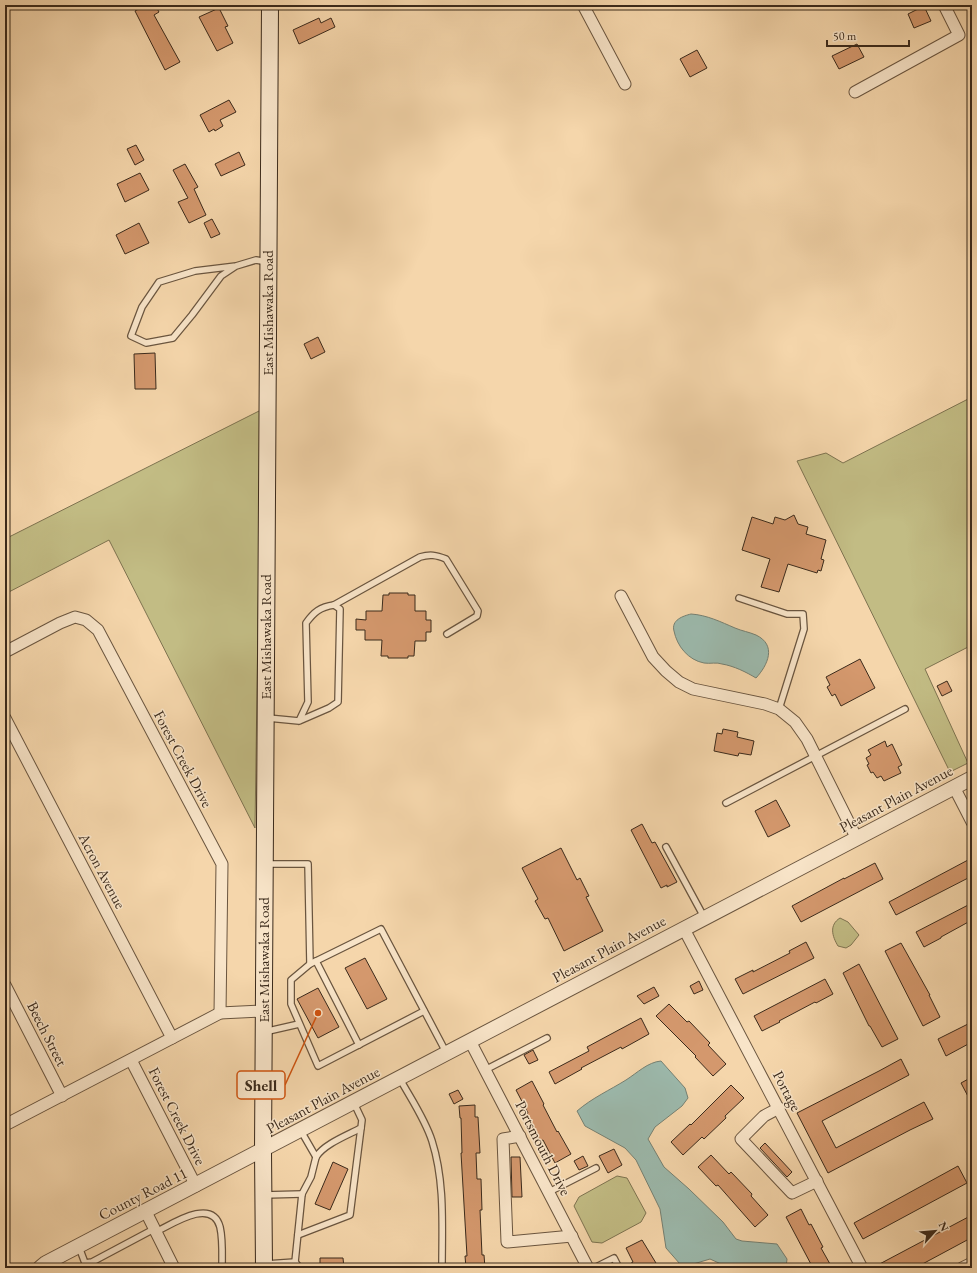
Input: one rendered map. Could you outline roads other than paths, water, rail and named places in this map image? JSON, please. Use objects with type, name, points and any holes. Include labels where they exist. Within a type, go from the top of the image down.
[{"type":"main road","name":"East Mishawaka Road","points":[[264,1266],[263,1033],[270,5]]},
{"type":"street","points":[[583,5],[625,84]]},
{"type":"street","points":[[855,92],[959,35],[944,5]]},
{"type":"street","points":[[621,596],[653,657],[679,682],[693,689],[765,704],[779,710],[795,722],[807,739],[857,839]]},
{"type":"street","name":"Forest Creek Drive","points":[[5,652],[60,623],[75,617],[86,620],[98,630],[222,864],[220,1013]]},
{"type":"street","name":"Acron Avenue","points":[[5,718],[172,1038]]},
{"type":"street","name":"Pleasant Plain Avenue","points":[[263,1151],[972,778]]},
{"type":"street","points":[[954,788],[972,822]]},
{"type":"street","name":"Portage","points":[[684,929],[862,1268]]},
{"type":"street","name":"Beech Street","points":[[5,985],[62,1096]]},
{"type":"street","points":[[5,1126],[220,1013],[264,1011]]},
{"type":"street","name":"Portsmouth Drive","points":[[470,1041],[588,1268]]},
{"type":"street","name":"Forest Creek Drive","points":[[131,1060],[196,1186]]},
{"type":"street","points":[[778,1108],[764,1116],[741,1139],[792,1193],[817,1181]]},
{"type":"street","points":[[520,1136],[502,1139],[507,1242],[572,1236]]},
{"type":"street","name":"County Road 11","points":[[40,1268],[79,1246],[263,1151]]},
{"type":"street","points":[[146,1212],[174,1268]]},
{"type":"street","points":[[962,1268],[972,1263]]},
{"type":"lane","points":[[236,266],[221,276],[173,338],[146,343],[130,336],[142,308],[159,282],[195,271],[236,266],[256,260],[268,262]]},
{"type":"lane","points":[[299,721],[308,702],[306,624],[312,615],[324,607],[334,605],[420,557],[437,555],[446,559],[478,611],[477,616],[447,634]]},
{"type":"lane","points":[[739,598],[787,614],[803,614],[804,629],[779,710]]},
{"type":"lane","points":[[265,718],[299,721],[329,708],[338,702],[340,609],[334,605]]},
{"type":"lane","points":[[726,803],[904,709]]},
{"type":"lane","points":[[666,847],[705,918]]},
{"type":"lane","points":[[264,864],[308,864],[310,964]]},
{"type":"lane","points":[[424,1011],[318,1066],[291,1004],[291,980],[310,964],[380,929],[424,1011],[447,1054]]},
{"type":"lane","points":[[316,961],[359,1045]]},
{"type":"lane","points":[[263,1033],[299,1024]]},
{"type":"lane","points":[[485,1070],[547,1038]]},
{"type":"lane","points":[[399,1079],[421,1114],[432,1141],[438,1170],[442,1204],[442,1268]]},
{"type":"lane","points":[[298,1235],[350,1215],[362,1120],[354,1102]]},
{"type":"lane","points":[[300,1268],[295,1262],[302,1194],[312,1177],[316,1157],[325,1148],[361,1128]]},
{"type":"lane","points":[[301,1131],[316,1157]]},
{"type":"lane","points":[[549,1192],[596,1168]]},
{"type":"lane","points":[[263,1195],[302,1194]]},
{"type":"lane","points":[[79,1246],[85,1263],[92,1262],[155,1230],[185,1217],[199,1213],[208,1213],[214,1217],[219,1225],[221,1233],[222,1268]]},
{"type":"lane","points":[[594,1268],[614,1258],[619,1268]]},
{"type":"lane","points":[[264,1266],[295,1262]]},
{"type":"place","name":"Shell","points":[[318,1013]]}]
